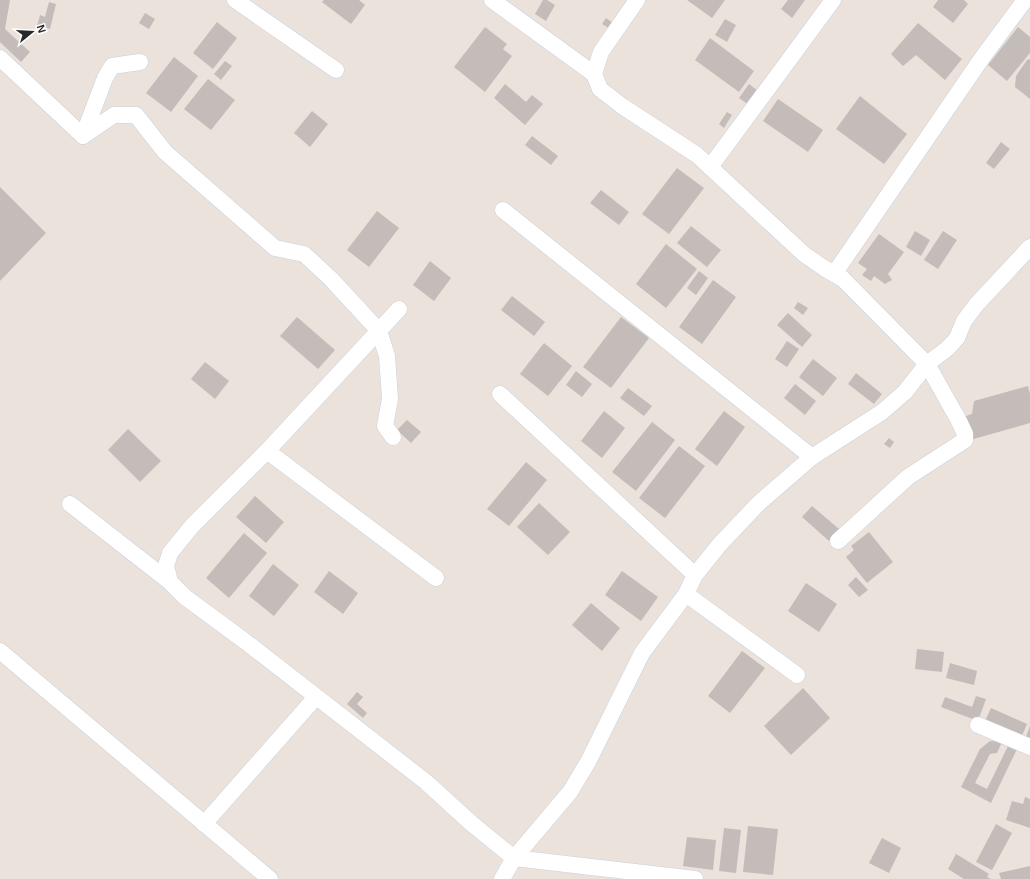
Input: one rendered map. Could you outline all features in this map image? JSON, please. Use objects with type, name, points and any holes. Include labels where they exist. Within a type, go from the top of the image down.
[{"type":"street","points":[[235,0],[336,70]]},
{"type":"street","points":[[492,0],[594,74],[600,89],[622,106],[697,155],[782,232],[805,255],[843,279],[927,364],[958,419],[965,434],[964,440],[908,477],[838,541]]},
{"type":"street","points":[[594,74],[601,52],[637,0]]},
{"type":"street","points":[[710,167],[833,0]]},
{"type":"street","points":[[834,274],[974,71],[1025,0]]},
{"type":"street","points":[[0,58],[83,136]]},
{"type":"street","points":[[83,136],[105,78],[112,66],[140,62]]},
{"type":"street","points":[[83,136],[114,115],[136,115],[165,152],[275,248],[304,254],[331,279],[379,331],[387,356],[390,399],[385,426],[393,437]]},
{"type":"street","points":[[503,210],[812,457]]},
{"type":"street","points":[[502,879],[514,858],[570,792],[588,762],[642,653],[686,594],[696,575],[731,531],[759,503],[812,457],[882,412],[905,392],[927,364],[948,348],[957,338],[964,321],[976,305],[1030,247]]},
{"type":"street","points":[[170,582],[166,566],[170,554],[192,526],[267,451],[399,309]]},
{"type":"street","points":[[500,394],[696,575]]},
{"type":"street","points":[[267,451],[436,578]]},
{"type":"street","points":[[70,504],[170,582],[185,597],[246,642],[426,782],[471,823],[514,858],[696,879]]},
{"type":"street","points":[[686,594],[797,675]]},
{"type":"street","points":[[0,651],[270,879]]},
{"type":"street","points":[[204,824],[316,697]]},
{"type":"street","points":[[978,725],[1030,747]]},
{"type":"building","points":[[0,0],[10,0],[5,29],[30,52],[21,62],[0,42]]},
{"type":"building","points":[[324,0],[359,0],[365,5],[351,24],[322,2]]},
{"type":"building","points":[[543,0],[547,0],[555,5],[546,21],[535,14]]},
{"type":"building","points":[[687,0],[725,0],[712,18]]},
{"type":"building","points":[[788,0],[805,0],[792,18],[781,9]]},
{"type":"building","points":[[938,0],[964,0],[968,4],[953,23],[933,7]]},
{"type":"building","points":[[49,2],[56,4],[50,29],[37,26],[40,15],[45,17]]},
{"type":"building","points":[[145,13],[155,19],[149,29],[139,23]]},
{"type":"building","points":[[606,18],[613,23],[609,28],[602,24]]},
{"type":"building","points":[[725,19],[736,25],[727,42],[715,35]]},
{"type":"building","points":[[217,22],[237,38],[213,69],[193,53]]},
{"type":"building","points":[[918,23],[962,59],[945,80],[916,55],[903,66],[891,54]]},
{"type":"building","points":[[485,27],[507,44],[503,49],[512,56],[485,92],[454,67]]},
{"type":"building","points":[[1018,27],[1030,37],[1030,53],[1007,81],[988,65]]},
{"type":"building","points":[[710,38],[754,71],[739,92],[695,60]]},
{"type":"building","points":[[174,57],[198,76],[171,112],[146,93]]},
{"type":"building","points":[[1030,59],[1030,99],[1015,87],[1016,76],[1027,60]]},
{"type":"building","points":[[225,61],[232,66],[221,80],[214,74]]},
{"type":"building","points":[[208,79],[235,100],[211,130],[184,109]]},
{"type":"building","points":[[505,84],[526,102],[532,95],[543,104],[525,125],[494,98]]},
{"type":"building","points":[[749,84],[758,91],[749,105],[739,98]]},
{"type":"building","points":[[860,96],[907,134],[884,164],[836,129]]},
{"type":"building","points":[[778,99],[823,130],[808,152],[763,121]]},
{"type":"building","points":[[312,111],[328,124],[310,147],[294,133]]},
{"type":"building","points":[[727,112],[732,115],[724,128],[719,124]]},
{"type":"building","points":[[532,136],[558,156],[551,165],[525,145]]},
{"type":"building","points":[[1001,142],[1010,149],[994,169],[986,163]]},
{"type":"building","points":[[677,168],[704,188],[669,234],[642,214]]},
{"type":"building","points":[[0,187],[46,233],[0,281]]},
{"type":"building","points":[[601,190],[629,212],[619,225],[590,203]]},
{"type":"building","points":[[377,211],[399,228],[369,267],[347,250]]},
{"type":"building","points":[[691,226],[721,250],[707,267],[677,243]]},
{"type":"building","points":[[915,231],[930,240],[921,256],[906,247]]},
{"type":"building","points":[[943,231],[957,240],[938,269],[924,260]]},
{"type":"building","points":[[879,234],[904,252],[888,274],[892,280],[885,284],[874,276],[871,281],[862,275],[867,269],[858,263]]},
{"type":"building","points":[[666,244],[697,269],[666,308],[636,284]]},
{"type":"building","points":[[430,261],[451,278],[434,301],[413,285]]},
{"type":"building","points":[[699,271],[708,278],[696,295],[687,288]]},
{"type":"building","points":[[713,280],[736,297],[702,344],[679,327]]},
{"type":"building","points":[[512,296],[545,322],[534,336],[501,310]]},
{"type":"building","points":[[798,302],[808,308],[803,315],[794,308]]},
{"type":"building","points":[[788,313],[812,335],[802,347],[777,325]]},
{"type":"building","points":[[297,317],[335,350],[318,369],[280,336]]},
{"type":"building","points":[[621,317],[649,338],[611,388],[583,367]]},
{"type":"building","points":[[787,341],[799,349],[787,367],[775,359]]},
{"type":"building","points":[[544,343],[572,366],[548,396],[520,374]]},
{"type":"building","points":[[813,359],[837,378],[823,396],[799,377]]},
{"type":"building","points":[[205,362],[229,381],[215,399],[191,379]]},
{"type":"building","points":[[576,371],[592,384],[582,397],[566,385]]},
{"type":"building","points":[[856,373],[882,394],[874,404],[848,384]]},
{"type":"building","points":[[795,384],[816,401],[805,415],[784,398]]},
{"type":"building","points":[[1028,386],[1030,394],[1030,423],[970,440],[963,417],[972,414],[974,401]]},
{"type":"building","points":[[628,388],[652,406],[644,416],[620,398]]},
{"type":"building","points":[[604,411],[625,428],[602,458],[581,441]]},
{"type":"building","points":[[724,411],[745,427],[717,466],[695,449]]},
{"type":"building","points":[[407,420],[421,432],[411,443],[397,430]]},
{"type":"building","points":[[652,422],[675,440],[636,491],[612,472]]},
{"type":"building","points":[[128,429],[161,461],[140,482],[108,450]]},
{"type":"building","points":[[889,438],[894,442],[890,448],[884,444]]},
{"type":"building","points":[[679,446],[705,466],[665,518],[639,498]]},
{"type":"building","points":[[526,462],[547,480],[509,526],[487,509]]},
{"type":"building","points":[[255,496],[284,522],[266,543],[236,517]]},
{"type":"building","points":[[539,503],[570,532],[548,555],[517,527]]},
{"type":"building","points":[[812,506],[839,529],[829,541],[802,517]]},
{"type":"building","points":[[869,532],[893,562],[867,583],[846,557],[854,550],[851,546]]},
{"type":"building","points":[[244,533],[267,553],[229,598],[206,578]]},
{"type":"building","points":[[273,564],[299,585],[274,616],[249,596]]},
{"type":"building","points":[[329,571],[358,593],[343,614],[314,592]]},
{"type":"building","points":[[622,571],[658,597],[641,621],[605,595]]},
{"type":"building","points":[[856,577],[868,590],[859,597],[848,585]]},
{"type":"building","points":[[806,583],[837,604],[819,632],[788,611]]},
{"type":"building","points":[[591,603],[620,628],[602,651],[572,625]]},
{"type":"building","points":[[917,649],[944,652],[942,672],[915,669]]},
{"type":"building","points":[[742,651],[765,668],[730,713],[708,696]]},
{"type":"building","points":[[950,663],[977,671],[974,685],[946,678]]},
{"type":"building","points":[[803,688],[830,718],[791,755],[764,726]]},
{"type":"building","points":[[357,692],[363,697],[357,704],[367,713],[363,718],[347,704]]},
{"type":"building","points":[[976,696],[986,699],[978,721],[941,707],[945,697],[972,707]]},
{"type":"building","points":[[991,708],[1027,724],[1021,738],[985,721]]},
{"type":"building","points":[[1030,726],[1030,742],[1025,740]]},
{"type":"building","points":[[990,741],[1002,742],[997,753],[990,754],[975,783],[987,789],[1009,744],[1017,749],[991,803],[961,787],[980,749]]},
{"type":"building","points":[[1025,797],[1030,799],[1030,828],[1006,820],[1012,801],[1023,804]]},
{"type":"building","points":[[996,824],[1012,833],[992,870],[976,862]]},
{"type":"building","points":[[748,826],[778,829],[773,875],[743,872]]},
{"type":"building","points":[[724,828],[741,830],[736,873],[719,871]]},
{"type":"building","points":[[687,837],[716,840],[713,870],[683,866]]},
{"type":"building","points":[[882,838],[901,848],[889,873],[869,863]]},
{"type":"building","points":[[956,854],[989,874],[987,877],[991,879],[964,879],[948,869]]},
{"type":"building","points":[[1030,866],[1030,879],[1001,879],[999,873]]}]
